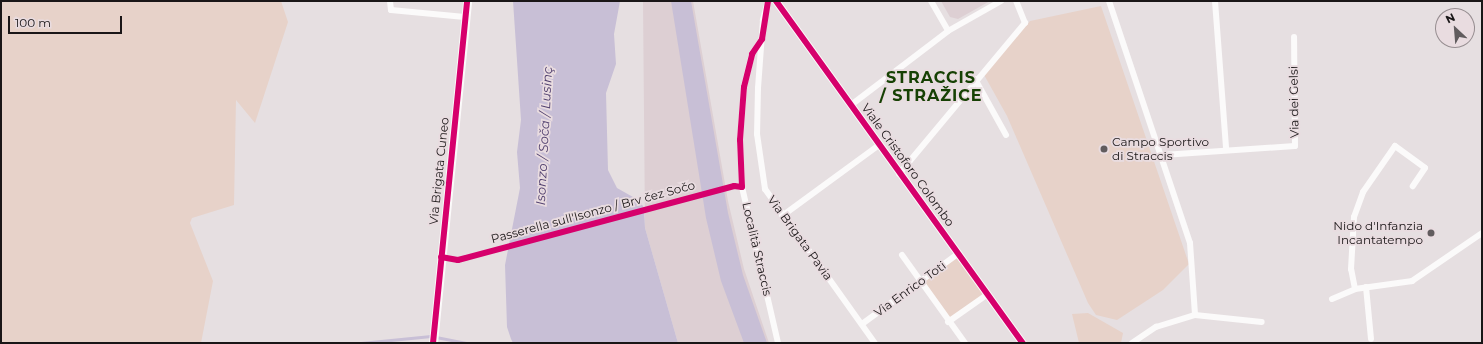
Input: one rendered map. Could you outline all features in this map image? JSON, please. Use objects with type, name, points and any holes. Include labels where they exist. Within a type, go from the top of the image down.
[{"type":"main road","name":"Via Brigata Cuneo","points":[[433,342],[467,1]]},
{"type":"street","points":[[390,1],[391,10],[465,17]]},
{"type":"street","name":"Via Brigata Pavia","points":[[768,1],[762,39],[757,134],[761,176],[770,200],[876,343]]},
{"type":"street","name":"Viale Cristoforo Colombo","points":[[776,1],[899,174],[959,253],[1023,343]]},
{"type":"street","points":[[931,1],[948,31]]},
{"type":"street","points":[[851,105],[948,31],[1001,1]]},
{"type":"street","points":[[899,174],[975,79],[1025,23],[1016,1]]},
{"type":"street","points":[[1109,1],[1163,155],[1190,243],[1195,315]]},
{"type":"street","points":[[1215,1],[1226,149]]},
{"type":"street","name":"Via dei Gelsi","points":[[1163,155],[1226,149],[1295,146],[1294,37]]},
{"type":"street","name":"Località Straccis","points":[[762,39],[752,54],[744,87],[740,140],[742,187],[778,343]]},
{"type":"street","points":[[975,79],[1006,135]]},
{"type":"street","points":[[782,216],[879,145]]},
{"type":"street","points":[[1355,289],[1351,269],[1354,216],[1363,192],[1395,146],[1425,168],[1413,186]]},
{"type":"street","points":[[1332,299],[1355,289],[1412,280],[1482,233]]},
{"type":"street","name":"Via Enrico Toti","points":[[862,324],[959,253]]},
{"type":"street","points":[[902,254],[948,322],[965,343]]},
{"type":"street","points":[[1366,288],[1371,339]]},
{"type":"street","points":[[948,322],[988,294]]},
{"type":"street","points":[[1132,343],[1156,327],[1195,315],[1262,322]]},
{"type":"shaded area","points":[[1,1],[281,1],[288,22],[255,123],[236,100],[234,205],[192,218],[190,223],[213,281],[201,343],[1,343]]},
{"type":"shaded area","points":[[643,1],[693,1],[728,201],[744,269],[769,343],[678,343],[645,228]]},
{"type":"shaded area","points":[[941,1],[990,1],[958,19],[950,17]]},
{"type":"shaded area","points":[[1101,6],[1189,264],[1163,290],[1117,320],[1096,315],[1088,303],[1007,116],[983,73],[1030,21]]},
{"type":"shaded area","points":[[959,253],[988,294],[948,321],[920,281]]},
{"type":"shaded area","points":[[1088,313],[1123,333],[1121,343],[1079,343],[1072,314]]},
{"type":"water","name":"Isonzo / Soča / Lusinç","points":[[513,1],[620,1],[614,34],[616,64],[606,93],[608,170],[617,188],[640,201],[644,208],[645,228],[678,343],[513,343],[511,339],[507,327],[505,265],[520,188],[517,152],[521,120]]},
{"type":"water","points":[[671,1],[691,1],[728,213],[743,275],[767,343],[744,343],[721,281],[706,218]]},
{"type":"waterway","points":[[361,343],[431,336]]},
{"type":"waterway","points":[[436,337],[468,343]]},
{"type":"cycle path","points":[[433,343],[467,1]]},
{"type":"cycle path","name":"Passerella sull'Isonzo / Brv čez Sočo","points":[[441,257],[458,260],[734,186],[742,187],[740,140],[744,87],[752,54],[762,39],[768,1]]},
{"type":"cycle path","points":[[776,1],[1023,343]]},
{"type":"place","name":"Campo Sportivo di Straccis","points":[[1104,149]]},
{"type":"place","name":"Nido d'Infanzia Incantatempo","points":[[1431,233]]},
{"type":"district","name":"STRACCIS / STRAŽICE","points":[[931,87]]}]
